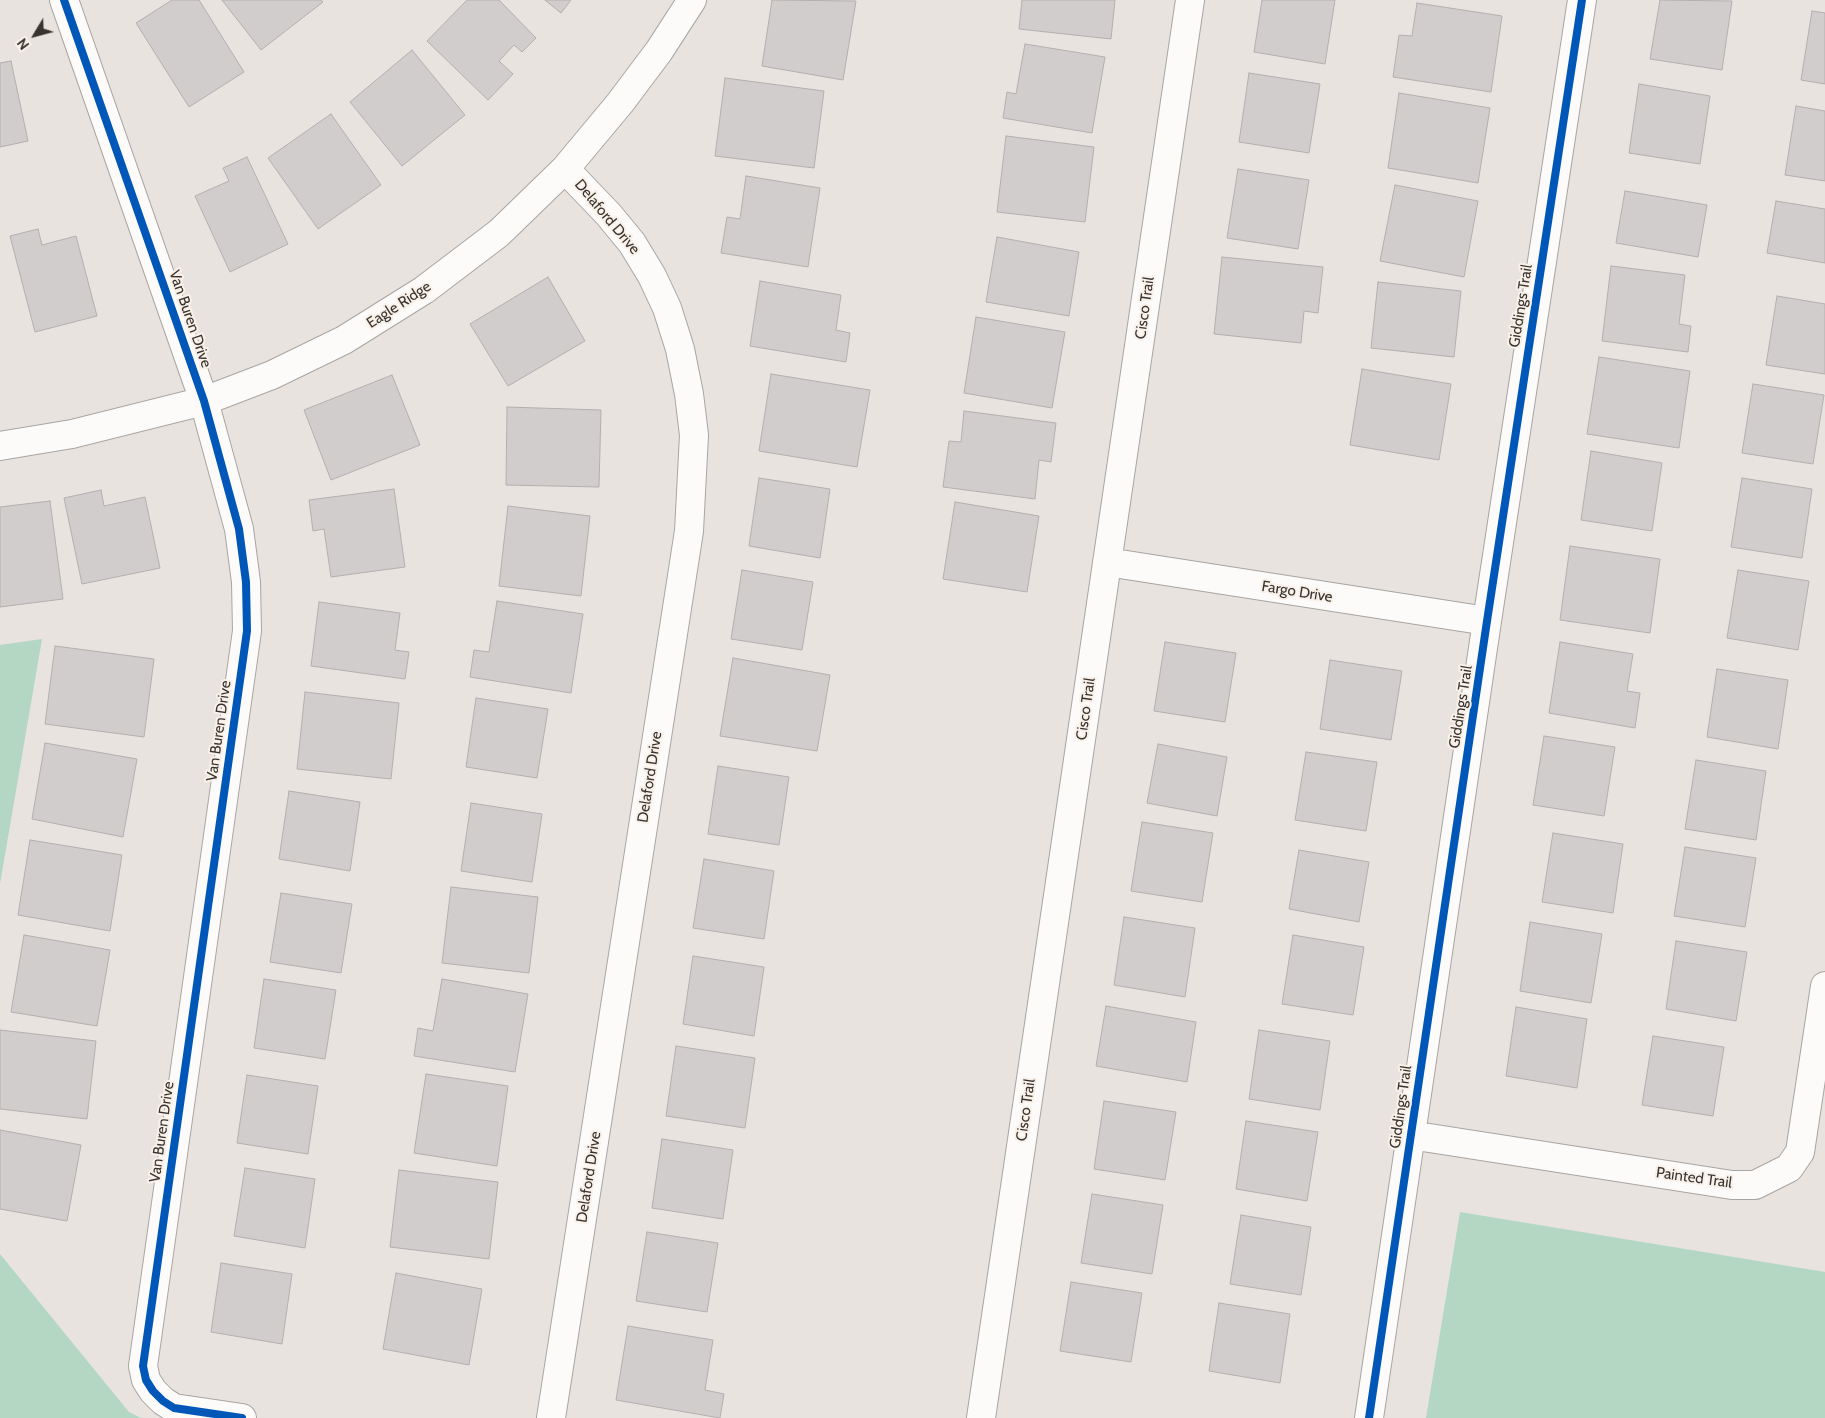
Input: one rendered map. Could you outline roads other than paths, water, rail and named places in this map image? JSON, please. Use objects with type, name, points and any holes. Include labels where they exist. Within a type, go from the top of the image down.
[{"type":"street","name":"Van Buren Drive","points":[[64,0],[204,401],[240,529],[246,582],[247,631],[143,1366],[146,1380],[153,1391],[174,1408],[242,1418]]},
{"type":"street","name":"Eagle Ridge","points":[[0,446],[72,434],[204,401],[272,375],[344,340],[424,290],[499,233],[566,169],[620,103],[659,51],[692,0]]},
{"type":"street","name":"Cisco Trail","points":[[981,1418],[1190,0]]},
{"type":"street","name":"Giddings Trail","points":[[1369,1418],[1487,621],[1582,0]]},
{"type":"street","name":"Delaford Drive","points":[[551,1418],[688,531],[694,435],[690,394],[680,349],[666,308],[652,276],[632,243],[566,169]]},
{"type":"street","name":"Fargo Drive","points":[[1108,562],[1487,621]]},
{"type":"street","name":"Painted Trail","points":[[1410,1135],[1732,1185],[1755,1185],[1789,1168],[1800,1152],[1825,986]]}]
